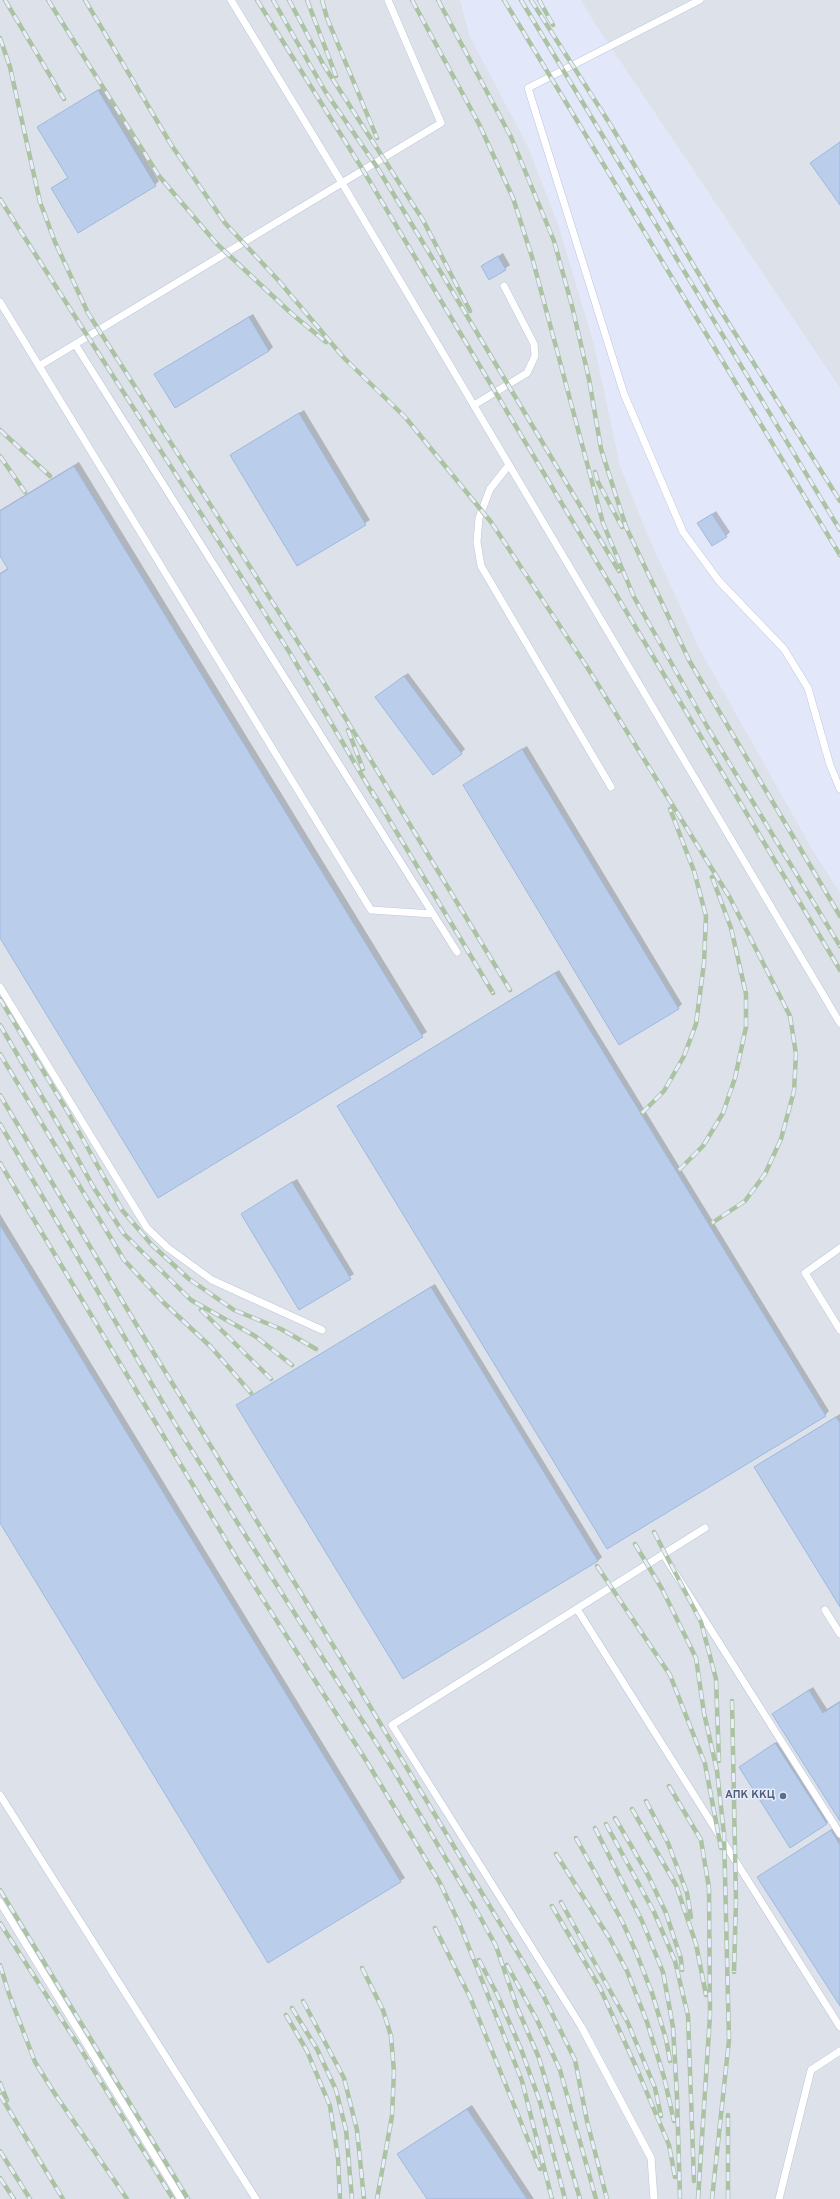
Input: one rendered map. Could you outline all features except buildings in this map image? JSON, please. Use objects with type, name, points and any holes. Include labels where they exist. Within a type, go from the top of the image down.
[{"type":"lane","points":[[231,0],[342,183],[840,1023]]},
{"type":"lane","points":[[39,366],[441,123],[388,0]]},
{"type":"lane","points":[[700,0],[528,88],[624,394],[683,532],[719,581],[784,649],[808,688],[830,765],[840,789]]},
{"type":"lane","points":[[474,405],[527,373],[534,363],[534,344],[504,286]]},
{"type":"lane","points":[[0,302],[371,910],[433,914]]},
{"type":"lane","points":[[75,344],[457,952]]},
{"type":"lane","points":[[509,465],[490,489],[479,518],[477,542],[481,566],[611,787]]},
{"type":"lane","points":[[0,987],[147,1228],[168,1248],[212,1280],[322,1330]]},
{"type":"lane","points":[[840,1248],[805,1273],[840,1330]]},
{"type":"lane","points":[[654,2199],[651,2158],[581,2026],[392,1725],[705,1528]]},
{"type":"lane","points":[[663,1554],[840,1834]]},
{"type":"lane","points":[[576,1609],[840,2027]]},
{"type":"lane","points":[[825,1610],[840,1634]]},
{"type":"lane","points":[[0,1795],[256,2199]]},
{"type":"lane","points":[[0,1902],[182,2199]]},
{"type":"lane","points":[[779,2199],[811,2070],[840,2051]]},
{"type":"shaded area","points":[[0,0],[460,0],[469,35],[527,145],[558,224],[594,345],[620,466],[648,536],[700,650],[813,851],[840,893],[840,2199],[0,2199]]},
{"type":"shaded area","points":[[581,0],[840,0],[840,388],[594,22]]},
{"type":"railway","points":[[5,0],[64,99]]},
{"type":"railway","points":[[48,0],[159,176],[217,244],[292,314],[326,342]]},
{"type":"railway","points":[[85,0],[172,146],[225,223],[278,280],[344,358],[405,417],[491,522],[587,667],[730,898],[790,1016],[796,1054],[794,1091],[781,1139],[765,1174],[745,1201],[712,1223]]},
{"type":"railway","points":[[257,0],[363,170],[840,970]]},
{"type":"railway","points":[[273,0],[325,91],[377,167],[619,571]]},
{"type":"railway","points":[[289,0],[323,64],[423,220],[470,311]]},
{"type":"railway","points":[[307,0],[336,76]]},
{"type":"railway","points":[[322,0],[327,18],[377,138]]},
{"type":"railway","points":[[412,0],[479,124],[513,198],[532,257],[603,523],[634,597],[708,728],[840,946]]},
{"type":"railway","points":[[438,0],[511,137],[554,241],[572,306],[589,379],[601,449],[626,527],[690,662],[840,916]]},
{"type":"railway","points":[[504,0],[840,555]]},
{"type":"railway","points":[[521,0],[840,530]]},
{"type":"railway","points":[[531,0],[610,124],[716,303],[840,501]]},
{"type":"railway","points":[[539,0],[553,25]]},
{"type":"railway","points":[[0,38],[10,67],[40,202],[55,242],[88,313],[326,686],[510,990]]},
{"type":"railway","points":[[0,199],[290,653],[374,796]]},
{"type":"railway","points":[[0,430],[50,476]]},
{"type":"railway","points":[[0,456],[25,492]]},
{"type":"railway","points":[[595,472],[598,482],[622,527]]},
{"type":"railway","points":[[348,730],[363,769]]},
{"type":"railway","points":[[372,791],[493,993]]},
{"type":"railway","points":[[642,1113],[664,1091],[684,1056],[696,1024],[704,963],[706,916],[694,871],[670,809]]},
{"type":"railway","points":[[679,1170],[703,1146],[723,1113],[735,1078],[746,1027],[746,994],[731,928],[712,877]]},
{"type":"railway","points":[[0,999],[69,1114],[122,1210],[152,1245],[189,1279],[234,1310],[281,1329],[316,1349]]},
{"type":"railway","points":[[0,1025],[94,1188],[124,1234],[191,1300],[255,1336],[292,1365]]},
{"type":"railway","points":[[0,1054],[124,1260],[164,1303],[211,1347],[251,1393]]},
{"type":"railway","points":[[0,1095],[139,1329],[350,1673],[543,1995],[575,2060],[587,2121],[607,2199]]},
{"type":"railway","points":[[0,1124],[174,1422],[394,1771],[496,1946],[517,2007],[539,2058],[580,2199]]},
{"type":"railway","points":[[0,1163],[236,1557],[367,1762],[440,1883],[460,1925],[522,2081],[552,2199]]},
{"type":"railway","points":[[201,1310],[271,1379]]},
{"type":"railway","points":[[654,1532],[701,1622],[716,1679],[719,1761]]},
{"type":"railway","points":[[635,1544],[662,1589],[696,1658],[704,1713],[717,1771],[724,1834],[729,2040],[712,2199]]},
{"type":"railway","points":[[597,1566],[670,1675],[705,1764],[721,1848]]},
{"type":"railway","points":[[732,1701],[736,1900],[734,1972]]},
{"type":"railway","points":[[669,1786],[701,1840],[709,1888],[710,2015],[698,2199]]},
{"type":"railway","points":[[646,1801],[668,1843],[687,1893],[691,1917]]},
{"type":"railway","points":[[632,1809],[676,1885],[696,1944],[706,1995]]},
{"type":"railway","points":[[615,1818],[647,1873],[666,1913],[681,1959],[682,1970]]},
{"type":"railway","points":[[606,1824],[654,1912],[675,1961],[688,2016],[694,2181]]},
{"type":"railway","points":[[595,1828],[642,1921],[663,1972],[673,2027],[680,2199]]},
{"type":"railway","points":[[576,1838],[622,1921],[636,1952],[652,1993],[666,2039],[670,2061]]},
{"type":"railway","points":[[556,1854],[610,1939],[627,1971],[647,2022],[664,2077],[674,2121]]},
{"type":"railway","points":[[0,1890],[188,2199]]},
{"type":"railway","points":[[561,1902],[628,2023],[655,2088],[661,2116]]},
{"type":"railway","points":[[552,1906],[600,1988],[637,2069],[669,2145],[675,2177]]},
{"type":"railway","points":[[0,1923],[77,2043],[173,2199]]},
{"type":"railway","points":[[435,1928],[470,1997],[540,2169]]},
{"type":"railway","points":[[479,1960],[497,1994],[521,2049],[540,2102],[565,2199]]},
{"type":"railway","points":[[0,1965],[9,1994],[35,2062],[55,2094],[127,2199]]},
{"type":"railway","points":[[507,1965],[537,2020],[560,2070],[596,2199]]},
{"type":"railway","points":[[362,1968],[383,2010],[391,2036],[394,2072],[392,2116],[377,2199]]},
{"type":"railway","points":[[303,2001],[344,2078],[357,2130],[364,2199]]},
{"type":"railway","points":[[292,2008],[317,2049],[336,2090],[346,2130],[352,2199]]},
{"type":"railway","points":[[286,2015],[307,2051],[330,2106],[338,2158],[340,2199]]},
{"type":"railway","points":[[0,2083],[7,2100]]},
{"type":"railway","points":[[0,2095],[63,2199]]},
{"type":"railway","points":[[728,2115],[728,2199]]},
{"type":"railway","points":[[0,2151],[30,2199]]},
{"type":"railway","points":[[0,2178],[14,2199]]},
{"type":"place","name":"АПК ККЦ","points":[[783,1796]]}]
